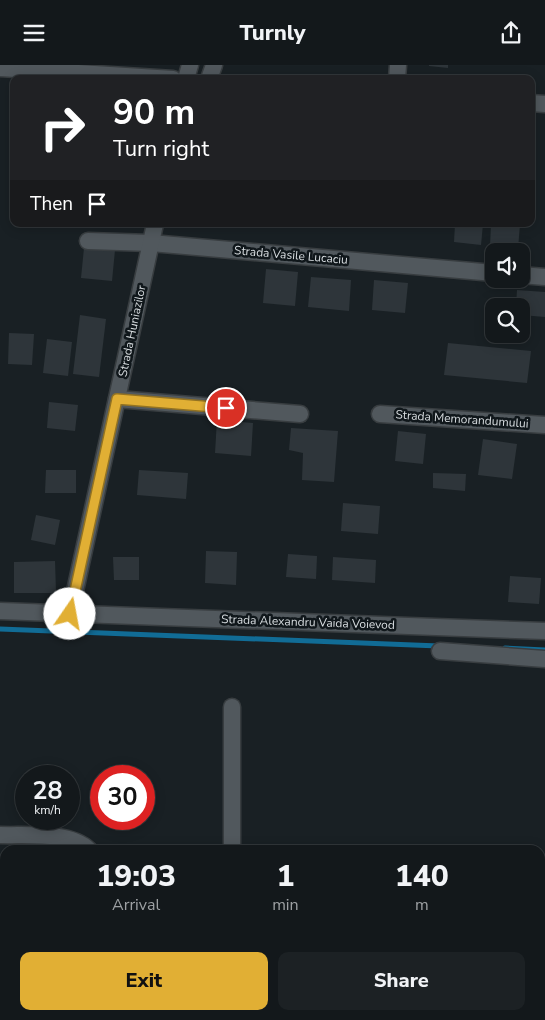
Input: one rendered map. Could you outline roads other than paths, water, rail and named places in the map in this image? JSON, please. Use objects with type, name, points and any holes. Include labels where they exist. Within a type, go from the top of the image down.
[{"type":"street","points":[[0,68],[110,75]]},
{"type":"street","name":"Strada Huniazilor","points":[[70,614],[154,227]]},
{"type":"street","name":"Strada Vasile Lucaciu","points":[[88,241],[151,243],[485,272]]},
{"type":"street","points":[[530,276],[545,277]]},
{"type":"street","points":[[117,399],[300,414]]},
{"type":"street","name":"Strada Memorandumului","points":[[380,414],[545,425]]},
{"type":"street","name":"Strada Alexandru Vaida Voievod","points":[[0,611],[545,631]]},
{"type":"street","points":[[440,651],[545,659]]},
{"type":"street","points":[[232,707],[232,845]]},
{"type":"street","points":[[0,835],[70,838],[83,845]]},
{"type":"waterway","points":[[0,629],[439,646]]},
{"type":"waterway","points":[[505,648],[545,650]]}]
